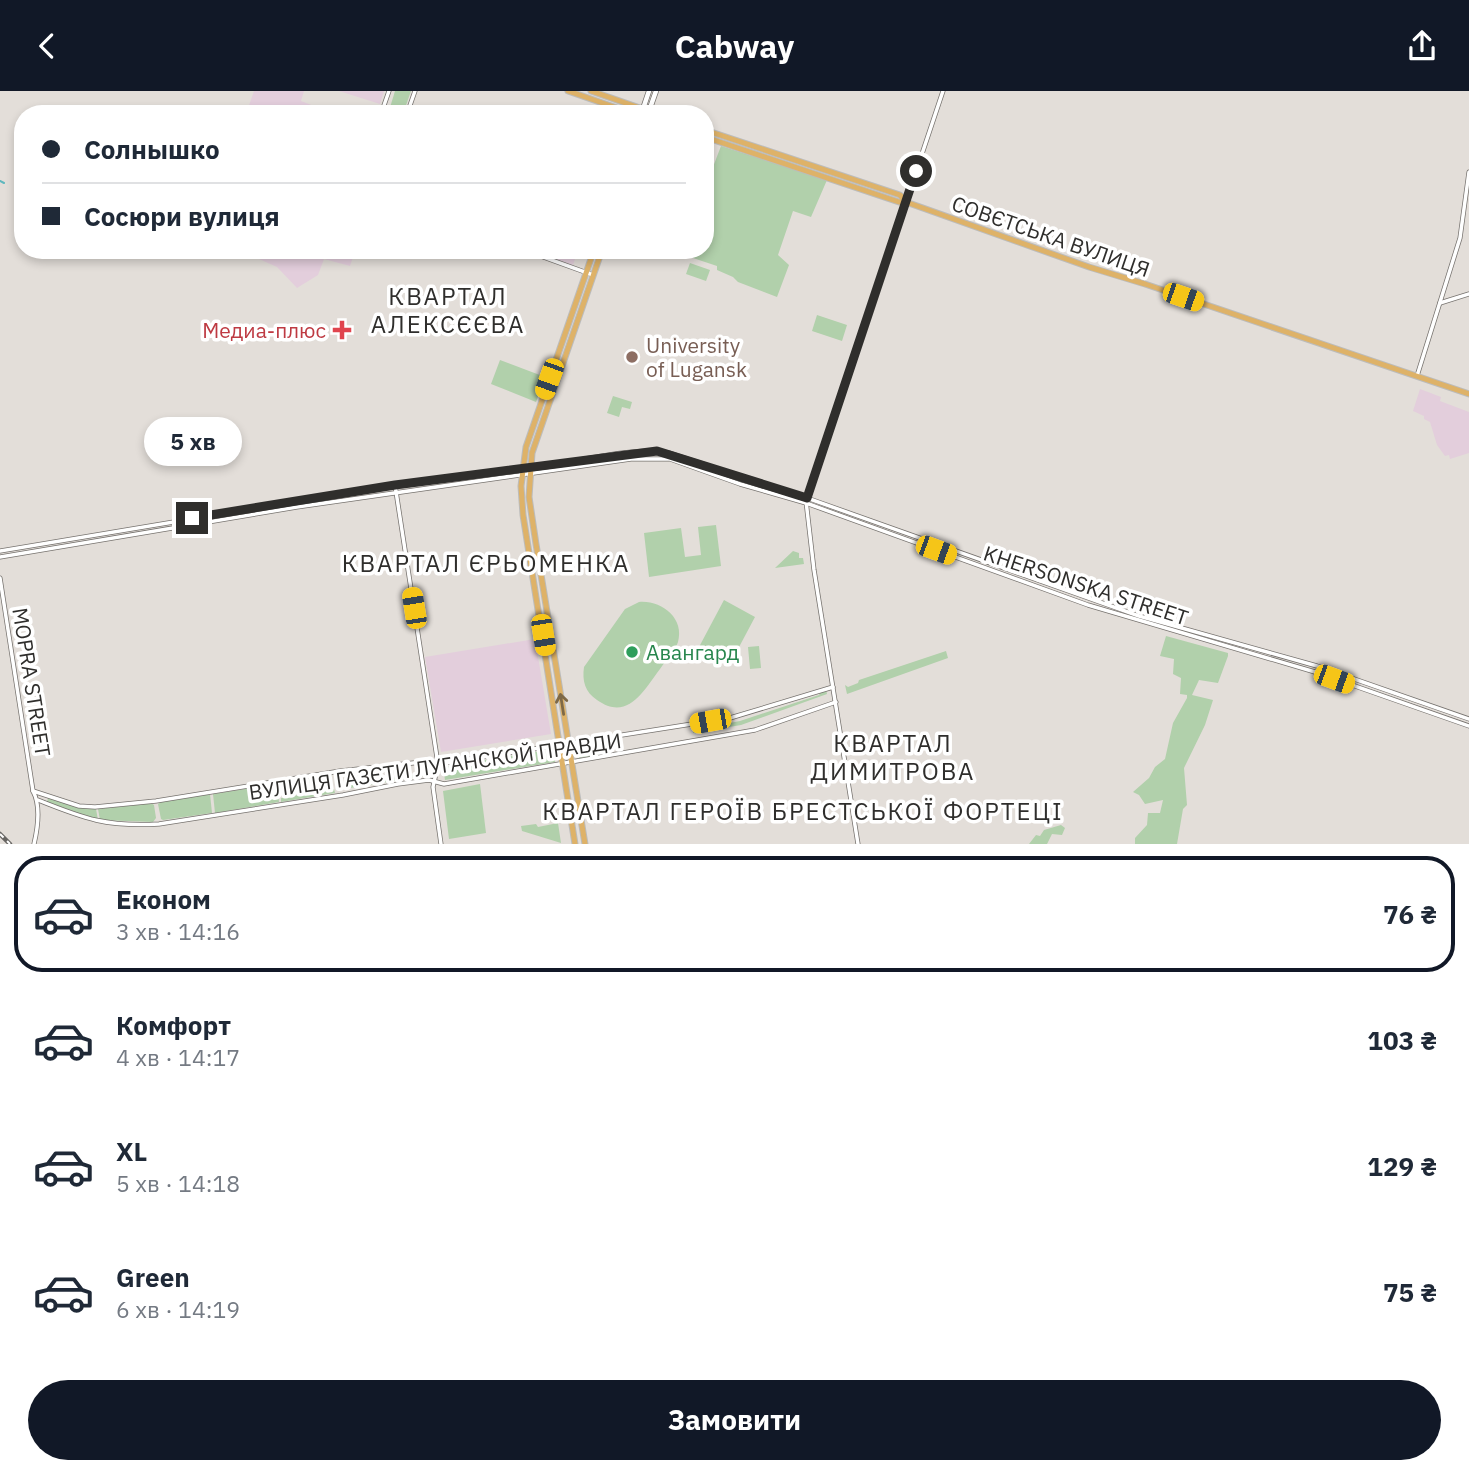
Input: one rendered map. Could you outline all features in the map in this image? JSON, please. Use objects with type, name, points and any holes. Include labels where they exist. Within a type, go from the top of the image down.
[{"type":"main road","points":[[568,91],[608,105]]},
{"type":"main road","points":[[591,91],[627,105]]},
{"type":"main road","name":"СОВЄТСЬКА ВУЛИЦЯ","points":[[714,133],[900,195],[906,202],[1089,267],[1469,394]]},
{"type":"main road","points":[[714,140],[899,202],[906,202]]},
{"type":"main road","points":[[590,274],[592,259]]},
{"type":"main road","points":[[575,844],[523,515],[526,472],[590,274],[598,259]]},
{"type":"main road","points":[[526,472],[585,844]]},
{"type":"street","points":[[858,844],[807,500],[943,91]]},
{"type":"street","points":[[1417,376],[1460,238],[1469,172]]},
{"type":"street","points":[[549,259],[590,274]]},
{"type":"street","points":[[1440,303],[1469,294]]},
{"type":"street","name":"KHERSONSKA STREET","points":[[526,472],[658,457],[807,500],[1139,616],[1317,666],[1469,719]]},
{"type":"street","points":[[0,551],[395,485],[526,472]]},
{"type":"street","points":[[0,557],[526,472]]},
{"type":"street","points":[[395,485],[438,764],[433,787],[441,844]]},
{"type":"street","name":"KHERSONSKA STREET","points":[[807,500],[1088,605],[1315,672],[1469,726]]},
{"type":"street","name":"MOPRA STREET","points":[[0,578],[33,791]]},
{"type":"street","name":"ВУЛИЦЯ ГАЗЄТИ ЛУГАНСКОЙ ПРАВДИ","points":[[33,791],[79,806],[156,801],[340,771],[422,762],[438,764],[730,718],[833,687]]},
{"type":"street","name":"ВУЛИЦЯ ГАЗЄТИ ЛУГАНСКОЙ ПРАВДИ","points":[[38,800],[96,821],[135,825],[330,797],[398,784],[429,780],[444,785],[572,764],[755,730],[835,702]]},
{"type":"street","points":[[33,791],[38,800],[38,828],[34,844]]},
{"type":"shaded area","points":[[254,91],[304,91],[301,101],[311,105],[249,105]]},
{"type":"shaded area","points":[[339,91],[384,91],[380,104]]},
{"type":"shaded area","points":[[259,259],[324,259],[318,275],[297,288],[277,267]]},
{"type":"shaded area","points":[[324,259],[352,259],[350,266]]},
{"type":"shaded area","points":[[555,259],[575,259],[573,265]]},
{"type":"shaded area","points":[[1420,389],[1441,397],[1440,401],[1469,412],[1469,453],[1450,459],[1449,455],[1445,456],[1437,445],[1430,422],[1413,411]]},
{"type":"shaded area","points":[[535,639],[551,734],[441,752],[425,657]]},
{"type":"green space","points":[[395,91],[411,91],[406,105],[391,105]]},
{"type":"green space","points":[[721,146],[827,180],[811,217],[793,211],[778,255],[789,265],[777,297],[738,282],[717,270],[717,266],[696,259],[714,259],[714,164]]},
{"type":"green space","points":[[690,263],[710,270],[706,281],[686,274]]},
{"type":"green space","points":[[817,315],[847,325],[842,341],[812,331]]},
{"type":"green space","points":[[500,360],[545,377],[536,402],[491,384]]},
{"type":"green space","points":[[613,396],[632,402],[630,409],[622,407],[619,417],[607,413]]},
{"type":"green space","points":[[716,525],[721,566],[649,577],[644,533],[681,528],[685,557],[701,555],[698,527]]},
{"type":"green space","points":[[793,551],[799,553],[804,564],[775,568]]},
{"type":"green space","points":[[724,600],[755,617],[730,664],[699,647]]},
{"type":"green space","name":"Авангард","points":[[639,602],[663,607],[675,618],[679,633],[678,642],[648,686],[634,701],[618,707],[608,706],[587,690],[584,667],[625,609]]},
{"type":"green space","points":[[1166,636],[1228,653],[1228,656],[1218,683],[1199,680],[1192,695],[1213,700],[1205,725],[1184,768],[1187,805],[1183,809],[1177,844],[1135,844],[1135,838],[1147,825],[1148,813],[1160,813],[1163,800],[1145,804],[1139,795],[1133,792],[1165,759],[1173,723],[1187,698],[1187,695],[1180,694],[1181,678],[1173,674],[1174,659],[1160,656]]},
{"type":"green space","points":[[759,646],[761,668],[750,669],[748,647]]},
{"type":"green space","points":[[946,651],[948,658],[847,694],[845,685],[848,687],[859,680]]},
{"type":"green space","points":[[826,690],[827,694],[741,725],[693,733],[693,730],[740,721],[819,695]]},
{"type":"green space","points":[[601,740],[603,754],[579,758],[577,744]]},
{"type":"green space","points":[[553,749],[555,762],[445,780],[443,767]]},
{"type":"green space","points":[[423,773],[424,776],[350,788],[349,785]]},
{"type":"green space","points":[[332,775],[332,779],[280,788],[279,784]]},
{"type":"green space","points":[[277,784],[279,802],[215,813],[213,794]]},
{"type":"green space","points":[[480,784],[486,833],[449,839],[443,791]]},
{"type":"green space","points":[[334,789],[335,793],[281,802],[281,798]]},
{"type":"green space","points":[[210,794],[212,813],[161,819],[158,804],[162,801]]},
{"type":"green space","points":[[48,798],[77,807],[96,809],[98,820],[47,802]]},
{"type":"green space","points":[[151,803],[154,805],[156,818],[153,822],[100,820],[98,809]]},
{"type":"green space","points":[[558,823],[561,843],[522,831],[521,826],[536,824],[538,827]]},
{"type":"green space","points":[[1061,825],[1065,828],[1062,835],[1052,834],[1047,844],[1029,844],[1044,830]]},
{"type":"waterway","points":[[0,181],[4,183]]},
{"type":"railway","points":[[0,834],[10,844]]},
{"type":"place","name":"Медиа-плюс","points":[[342,330]]},
{"type":"place","name":"University of Lugansk","points":[[632,357]]},
{"type":"place","name":"Авангард","points":[[632,652]]},
{"type":"district","name":"КВАРТАЛ АЛЕКСЄЄВА","points":[[448,310]]},
{"type":"district","name":"КВАРТАЛ ЄРЬОМЕНКА","points":[[486,563]]},
{"type":"district","name":"КВАРТАЛ ДИМИТРОВА","points":[[893,757]]},
{"type":"district","name":"КВАРТАЛ ГЕРОЇВ БРЕСТСЬКОЇ ФОРТЕЦІ","points":[[803,811]]},
{"type":"route","points":[[192,518],[395,485],[657,451],[807,498],[916,171]]}]
